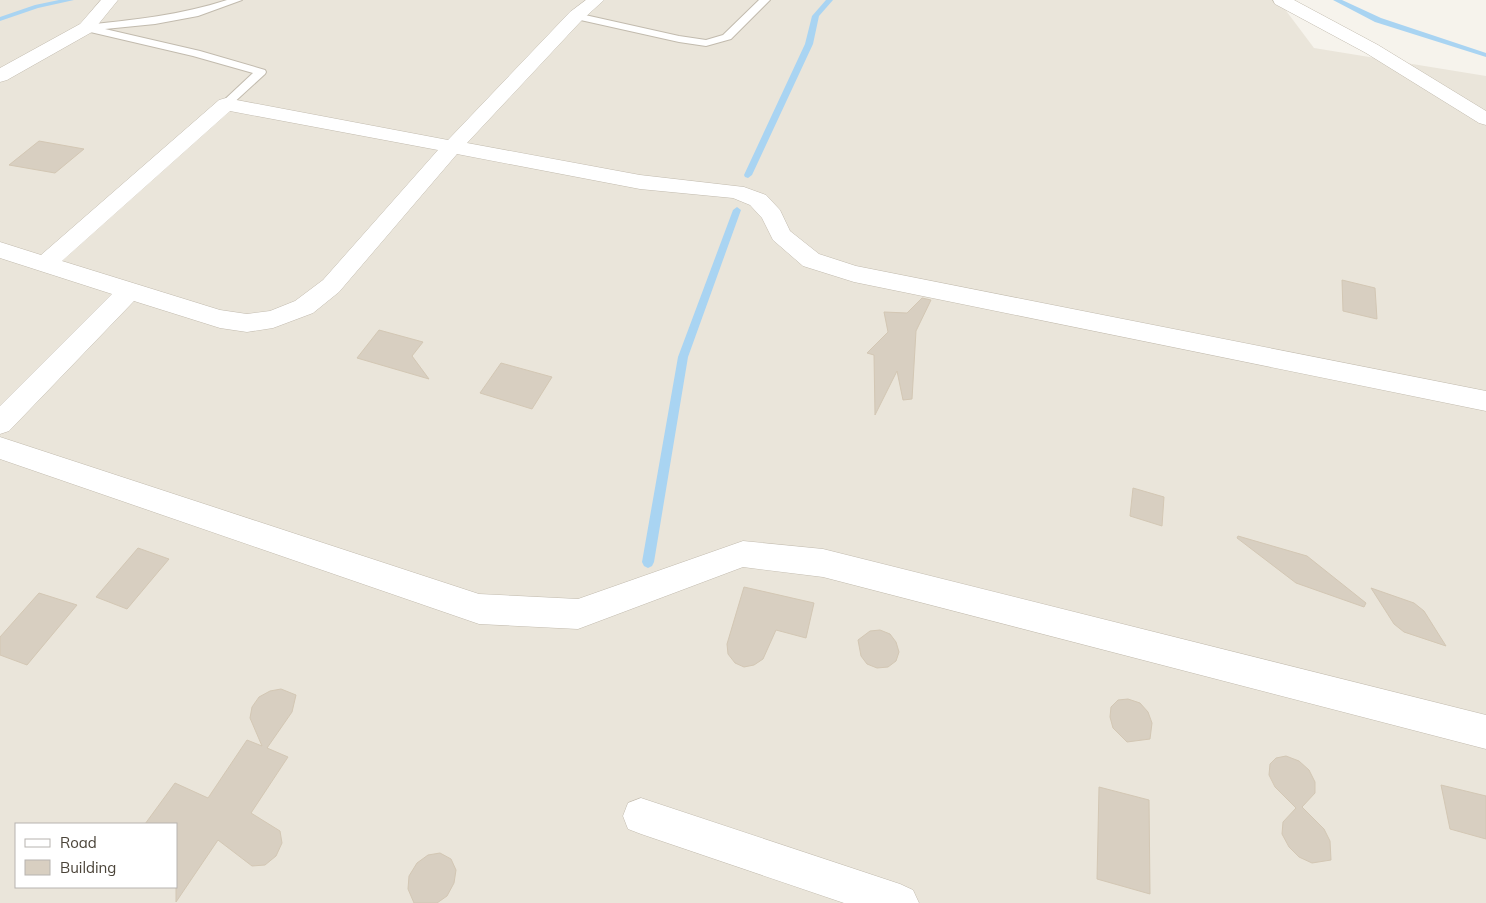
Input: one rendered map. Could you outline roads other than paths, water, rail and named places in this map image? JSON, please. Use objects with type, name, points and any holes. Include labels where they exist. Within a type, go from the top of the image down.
[{"type":"street","points":[[0,76],[86,28],[110,0]]},
{"type":"street","points":[[0,250],[128,292],[220,319],[247,323],[273,319],[304,307],[332,286],[451,148],[576,16],[596,0]]},
{"type":"street","points":[[1281,0],[1372,49],[1486,119]]},
{"type":"street","points":[[44,265],[226,104],[451,148],[640,182],[736,192],[758,200],[772,215],[781,235],[811,260],[854,274],[1486,401]]},
{"type":"street","points":[[0,423],[128,292]]},
{"type":"street","points":[[0,448],[479,610],[578,614],[743,554],[823,563],[1486,732]]},
{"type":"street","points":[[641,816],[900,903]]},
{"type":"lane","points":[[86,28],[155,21],[189,15],[237,0]]},
{"type":"lane","points":[[576,16],[679,39],[706,43],[727,37],[765,0]]},
{"type":"lane","points":[[86,28],[196,53],[261,72],[226,104]]},
{"type":"waterway","points":[[0,19],[37,6],[71,0]]},
{"type":"waterway","points":[[748,175],[809,44],[816,16],[830,0]]},
{"type":"waterway","points":[[1336,0],[1378,20],[1486,55]]},
{"type":"waterway","points":[[648,562],[683,357],[737,210]]}]
